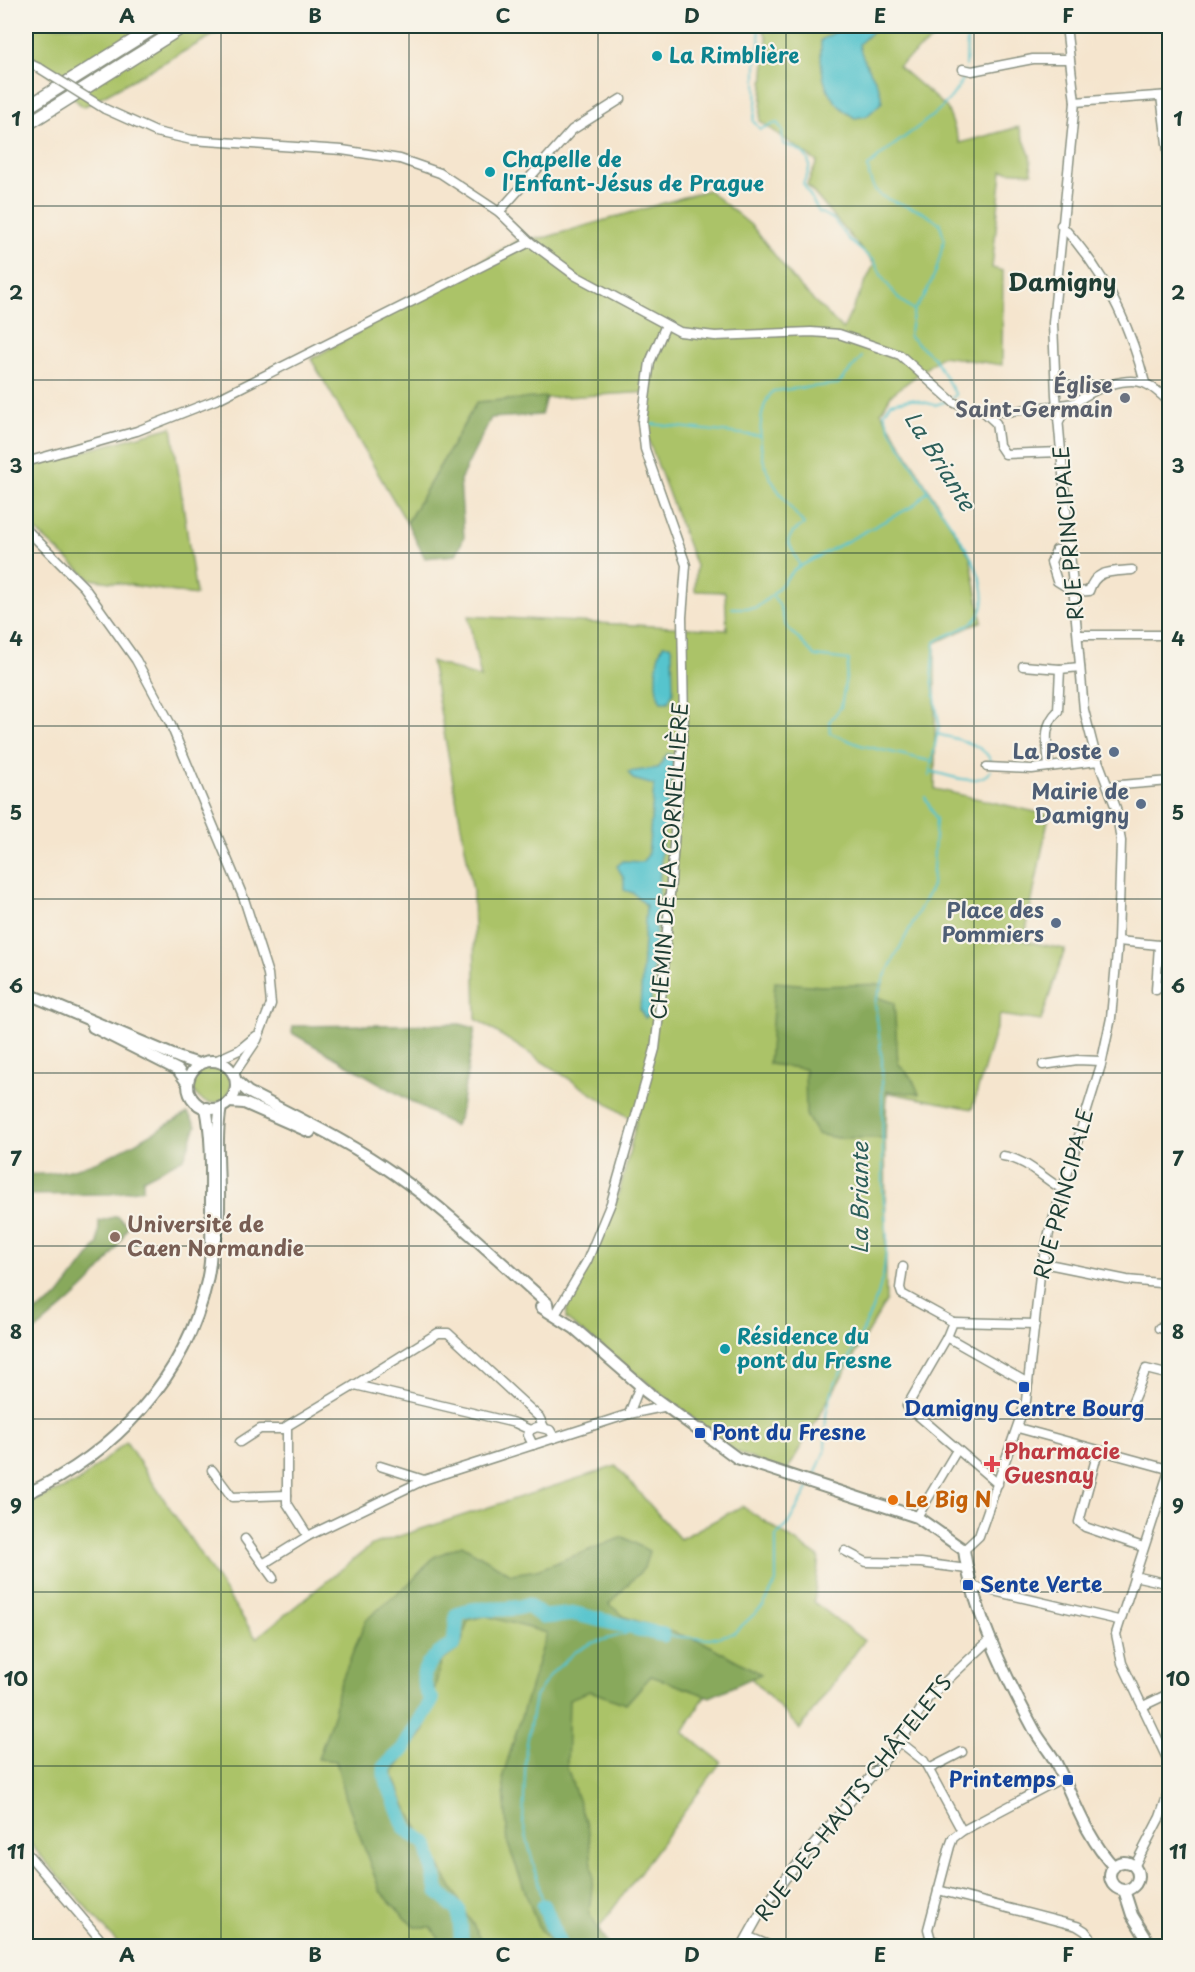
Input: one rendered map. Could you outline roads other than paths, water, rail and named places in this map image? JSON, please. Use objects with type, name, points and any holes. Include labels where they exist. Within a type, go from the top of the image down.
[{"type":"highway","points":[[26,108],[157,26]]},
{"type":"highway","points":[[26,125],[184,26]]},
{"type":"main road","points":[[26,993],[180,1058],[199,1064],[215,1061],[224,1063],[248,1092],[359,1152],[398,1176],[547,1303],[569,1331],[697,1429],[706,1431],[710,1438],[737,1458],[917,1517],[964,1550],[972,1586],[992,1639],[1028,1716],[1097,1848],[1114,1867]]},
{"type":"main road","points":[[54,1005],[72,1017],[178,1070],[188,1084],[192,1098],[206,1108],[244,1103],[359,1152]]},
{"type":"main road","points":[[188,1084],[190,1076],[199,1064]]},
{"type":"main road","points":[[26,1494],[57,1480],[98,1452],[126,1428],[154,1395],[183,1347],[195,1322],[207,1282],[219,1212],[218,1127],[225,1104],[234,1096],[235,1078]]},
{"type":"main road","points":[[206,1108],[210,1142],[211,1259]]},
{"type":"main road","points":[[1124,1863],[1134,1867],[1136,1881],[1132,1887],[1124,1890],[1114,1886],[1111,1881],[1114,1867],[1124,1863]]},
{"type":"main road","points":[[1124,1890],[1132,1915],[1150,1947]]},
{"type":"street","name":"RUE PRINCIPALE","points":[[964,1550],[979,1536],[1018,1428],[1028,1383],[1043,1263],[1062,1189],[1101,1061],[1111,1018],[1118,941],[1122,857],[1120,826],[1084,710],[1059,421],[1053,323],[1061,225],[1076,102],[1066,26]]},
{"type":"street","points":[[963,69],[972,71],[1033,59],[1070,59]]},
{"type":"street","points":[[26,62],[105,109],[156,132],[192,140],[342,150],[400,159],[440,173],[499,212],[530,242],[576,276],[665,327],[680,332],[715,336],[800,332],[838,334],[900,355],[957,405],[989,414],[996,423],[999,445],[1005,454],[1062,452]]},
{"type":"street","points":[[1076,102],[1165,96],[1170,167]]},
{"type":"street","points":[[499,212],[572,130],[621,99]]},
{"type":"street","points":[[1061,225],[1102,278],[1110,292],[1123,319],[1145,383],[1170,403]]},
{"type":"street","points":[[26,462],[137,431],[218,399],[530,242]]},
{"type":"street","name":"CHEMIN DE LA CORNEILLIÈRE","points":[[554,1314],[587,1261],[611,1203],[655,1049],[663,981],[684,720],[682,617],[686,565],[645,449],[642,422],[650,362],[665,327]]},
{"type":"street","points":[[980,411],[1005,412],[1058,407],[1075,403],[1101,388],[1122,382],[1145,383]]},
{"type":"street","points":[[1059,421],[1075,403]]},
{"type":"street","points":[[996,423],[1005,412]]},
{"type":"street","points":[[26,529],[84,587],[136,660],[170,723],[243,899],[271,991],[271,1004],[261,1032],[235,1078]]},
{"type":"street","points":[[1071,549],[1056,550],[1051,562],[1057,581],[1075,592],[1089,591],[1092,581],[1102,572],[1132,570]]},
{"type":"street","points":[[1078,635],[1170,635]]},
{"type":"street","points":[[1023,666],[1060,669],[1080,667]]},
{"type":"street","points":[[1049,767],[1047,728],[1048,720],[1058,711],[1060,669]]},
{"type":"street","points":[[987,767],[1049,767],[1098,761]]},
{"type":"street","points":[[1108,786],[1170,781]]},
{"type":"street","points":[[1118,941],[1159,945],[1170,950]]},
{"type":"street","points":[[1156,990],[1159,945]]},
{"type":"street","points":[[215,1061],[239,1050],[261,1032]]},
{"type":"street","points":[[1043,1065],[1077,1060],[1101,1061]]},
{"type":"street","points":[[1004,1156],[1028,1164],[1049,1182],[1062,1189]]},
{"type":"street","points":[[1043,1263],[1127,1280],[1166,1284],[1170,1260]]},
{"type":"street","points":[[903,1268],[900,1288],[902,1294],[953,1322],[1035,1324]]},
{"type":"street","points":[[953,1322],[947,1337],[907,1406],[998,1484]]},
{"type":"street","points":[[1159,1328],[1170,1330]]},
{"type":"street","points":[[308,1536],[287,1503],[286,1429],[288,1424],[438,1333],[448,1334],[538,1417],[554,1437]]},
{"type":"street","points":[[947,1337],[1028,1383]]},
{"type":"street","points":[[1132,1403],[1146,1369],[1170,1375]]},
{"type":"street","points":[[355,1385],[515,1423],[530,1430],[544,1427]]},
{"type":"street","points":[[629,1414],[644,1390]]},
{"type":"street","points":[[263,1564],[308,1536],[424,1480],[629,1414],[668,1406]]},
{"type":"street","points":[[1018,1428],[1169,1469],[1118,1620],[1117,1649],[1170,1765]]},
{"type":"street","points":[[240,1442],[260,1429],[286,1429]]},
{"type":"street","points":[[530,1430],[528,1440],[533,1445]]},
{"type":"street","points":[[917,1517],[957,1450]]},
{"type":"street","points":[[1098,1451],[1079,1522],[1085,1527],[1143,1547]]},
{"type":"street","points":[[380,1466],[424,1480]]},
{"type":"street","points":[[212,1470],[232,1497],[287,1495]]},
{"type":"street","points":[[245,1539],[273,1578]]},
{"type":"street","points":[[846,1551],[866,1562],[921,1563],[967,1569]]},
{"type":"street","points":[[1134,1576],[1170,1584]]},
{"type":"street","points":[[972,1586],[1118,1620]]},
{"type":"street","name":"RUE DES HAUTS CHÂTELETS","points":[[742,1947],[757,1917],[785,1879],[900,1743],[935,1690],[992,1639]]},
{"type":"street","points":[[1143,1706],[1170,1693]]},
{"type":"street","points":[[900,1743],[919,1755],[929,1769],[962,1831]]},
{"type":"street","points":[[929,1769],[962,1752]]},
{"type":"street","points":[[948,1947],[934,1943],[928,1936],[951,1842],[962,1831],[1062,1778]]},
{"type":"street","points":[[1134,1867],[1165,1817],[1170,1788]]},
{"type":"street","points":[[26,1852],[106,1947]]},
{"type":"street","points":[[938,1890],[1077,1926],[1085,1931],[1096,1947]]},
{"type":"street","points":[[749,1936],[771,1947]]},
{"type":"water","points":[[846,26],[878,26],[859,44],[881,94],[882,102],[867,116],[855,118],[844,111],[830,94],[821,64],[821,40]]},
{"type":"water","points":[[663,645],[670,645],[672,651],[673,692],[668,702],[661,702],[656,682],[658,658]]},
{"type":"water","points":[[667,754],[672,755],[673,764],[662,842],[650,1015],[645,1018],[640,1010],[646,905],[633,893],[624,890],[624,879],[617,866],[623,861],[642,862],[648,855],[654,785],[633,779],[628,772],[658,768]]},
{"type":"waterway","points":[[754,26],[758,28],[759,40],[756,59],[756,107],[753,121],[760,129],[777,123],[782,129],[783,144],[803,153],[809,163],[803,183],[819,212],[833,219],[850,241],[874,261],[884,280],[900,300],[914,310]]},
{"type":"waterway","name":"La Briante","points":[[961,26],[967,36],[966,66]]},
{"type":"waterway","name":"La Briante","points":[[952,398],[956,395],[934,358],[909,336],[914,310],[924,297],[936,271],[944,240],[940,223],[918,210],[882,197],[873,186],[868,167],[950,99],[965,71]]},
{"type":"waterway","points":[[800,566],[788,541],[793,532],[804,524],[782,497],[763,459],[760,434],[763,410],[773,391],[838,384],[862,357]]},
{"type":"waterway","name":"La Briante","points":[[929,776],[939,725],[932,677],[935,642],[969,625],[978,617],[983,604],[983,588],[970,554],[891,431],[884,413],[891,403],[911,399],[935,405],[947,401]]},
{"type":"waterway","points":[[652,424],[759,436]]},
{"type":"waterway","points":[[773,594],[795,569],[913,506],[928,491]]},
{"type":"waterway","points":[[732,608],[756,608],[772,595],[779,604],[786,626],[815,656],[849,660],[841,707],[829,722],[830,733],[860,745],[930,761]]},
{"type":"waterway","points":[[937,734],[977,747],[984,751],[992,764]]},
{"type":"waterway","points":[[930,771],[971,780],[979,779],[991,770]]},
{"type":"waterway","name":"La Briante","points":[[813,1480],[825,1450],[826,1414],[834,1384],[859,1340],[878,1295],[884,1270],[887,1239],[883,1190],[882,1060],[875,1003],[884,978],[932,886],[936,819],[925,797]]},
{"type":"waterway","name":"La Briante","points":[[544,1906],[523,1823],[526,1749],[535,1697],[552,1673],[575,1652],[592,1643],[628,1633],[710,1639],[734,1633],[764,1605],[776,1582],[776,1536],[788,1524],[810,1485]]},
{"type":"waterway","points":[[462,1946],[459,1911],[438,1892],[427,1844],[406,1829],[385,1776],[385,1766],[403,1750],[432,1700],[424,1682],[426,1667],[437,1655],[454,1644],[457,1615],[465,1611],[509,1609],[527,1605],[543,1617],[576,1614],[663,1635]]},
{"type":"waterway","name":"La Briante","points":[[544,1906],[560,1946]]},
{"type":"place","name":"La Rimblière","points":[[657,56]]},
{"type":"place","name":"Chapelle de l'Enfant-Jésus de Prague","points":[[490,172]]},
{"type":"place","name":"Église Saint-Germain","points":[[1125,398]]},
{"type":"place","name":"La Poste","points":[[1114,752]]},
{"type":"place","name":"Mairie de Damigny","points":[[1141,804]]},
{"type":"place","name":"Place des Pommiers","points":[[1056,923]]},
{"type":"place","name":"Université de Caen Normandie","points":[[115,1237]]},
{"type":"place","name":"Résidence du pont du Fresne","points":[[725,1349]]},
{"type":"place","name":"Damigny Centre Bourg","points":[[1024,1387]]},
{"type":"place","name":"Pont du Fresne","points":[[700,1433]]},
{"type":"place","name":"Pharmacie Guesnay","points":[[992,1464]]},
{"type":"place","name":"Le Big N","points":[[893,1500]]},
{"type":"place","name":"Sente Verte","points":[[968,1585]]},
{"type":"place","name":"Printemps","points":[[1068,1780]]},
{"type":"district","name":"Damigny","points":[[1062,283]]}]
